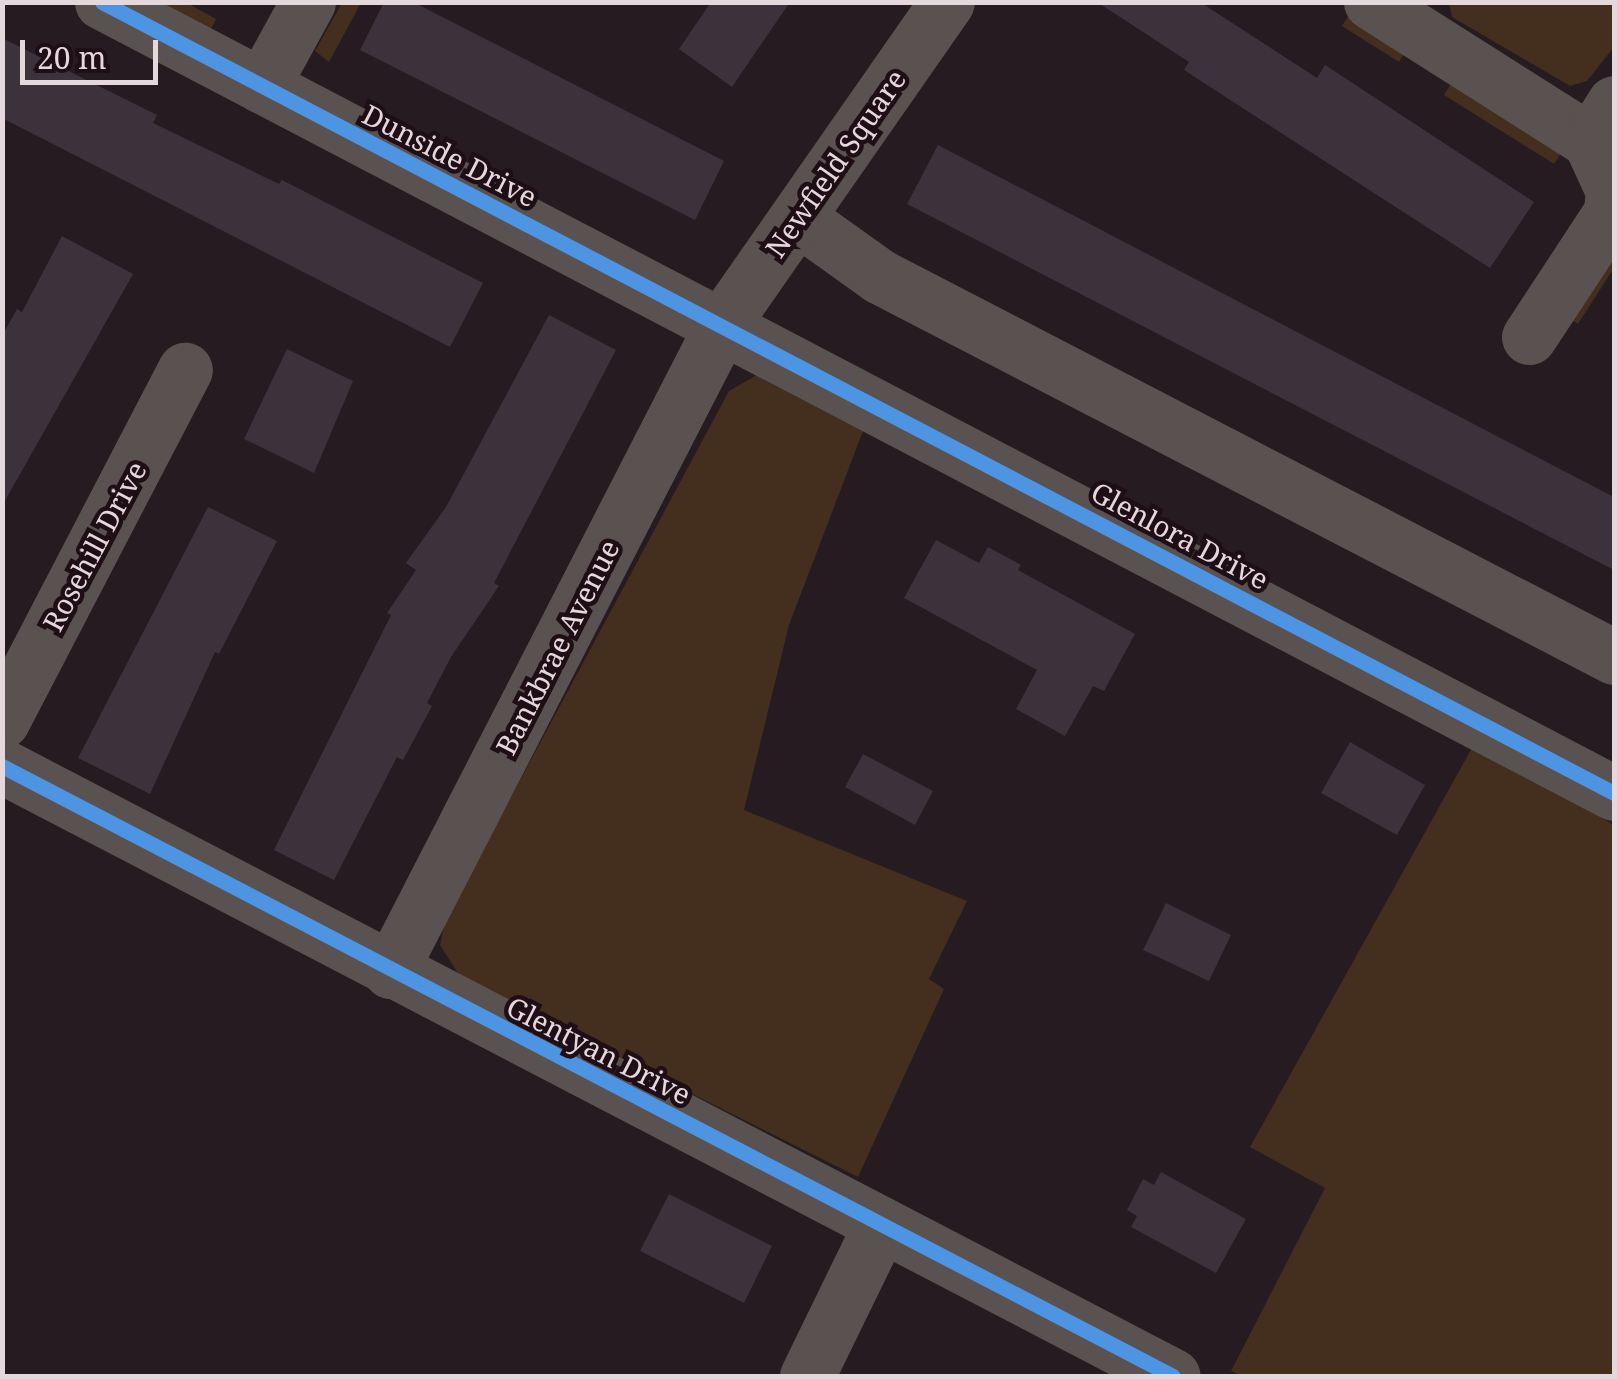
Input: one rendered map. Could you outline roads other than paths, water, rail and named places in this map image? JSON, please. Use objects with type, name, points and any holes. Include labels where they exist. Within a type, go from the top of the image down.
[{"type":"street","name":"Dunside Drive","points":[[102,2],[723,323]]},
{"type":"street","points":[[262,86],[308,2]]},
{"type":"street","name":"Newfield Square","points":[[723,323],[946,2]]},
{"type":"street","points":[[1370,2],[1602,122],[1613,191],[1611,212],[1529,337]]},
{"type":"street","points":[[798,218],[879,276],[1614,657]]},
{"type":"street","name":"Glenlora Drive","points":[[723,323],[1614,792]]},
{"type":"street","name":"Bankbrae Avenue","points":[[390,972],[723,323]]},
{"type":"street","name":"Rosehill Drive","points":[[2,721],[185,370]]},
{"type":"street","name":"Glentyan Drive","points":[[2,766],[390,972],[1173,1376]]},
{"type":"street","points":[[807,1376],[880,1224]]}]
